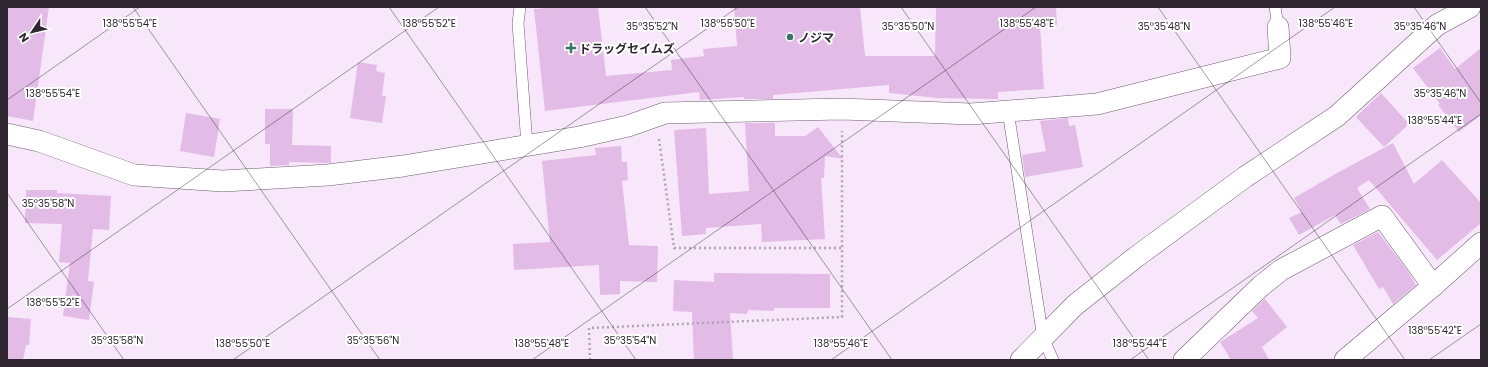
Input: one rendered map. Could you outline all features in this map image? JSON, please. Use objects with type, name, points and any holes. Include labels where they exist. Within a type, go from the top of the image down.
[{"type":"street","points":[[1021,360],[1076,305],[1136,257],[1245,177],[1337,116],[1437,25],[1470,7]]},
{"type":"street","points":[[7,134],[39,141],[134,175],[223,181],[343,173],[403,166],[579,137],[628,126],[665,113],[842,109],[971,114],[1097,104],[1280,58],[1277,17]]},
{"type":"street","points":[[1184,360],[1261,286],[1281,270],[1382,216],[1432,286]]},
{"type":"street","points":[[1345,360],[1481,243]]},
{"type":"lane","points":[[520,7],[518,22],[527,145]]},
{"type":"lane","points":[[1008,111],[1043,338],[1053,360]]},
{"type":"path","points":[[590,360],[589,328],[842,317],[842,109]]},
{"type":"path","points":[[656,117],[674,248],[843,248]]},
{"type":"building","points":[[7,7],[49,7],[33,121],[7,116]]},
{"type":"building","points":[[557,7],[598,7],[606,76],[672,70],[671,60],[704,56],[703,49],[737,46],[734,7],[860,7],[865,56],[935,56],[936,7],[1056,7],[1057,25],[1040,26],[1044,89],[998,92],[998,99],[937,98],[889,93],[889,85],[773,95],[773,99],[744,99],[744,97],[700,100],[699,92],[545,111],[534,9]]},
{"type":"building","points":[[1440,48],[1455,69],[1481,48],[1481,115],[1459,132],[1438,105],[1440,104],[1413,68]]},
{"type":"building","points":[[358,62],[377,65],[376,71],[385,73],[382,96],[386,96],[382,123],[350,118]]},
{"type":"building","points":[[1381,93],[1409,124],[1384,147],[1356,117]]},
{"type":"building","points":[[265,109],[293,109],[292,145],[331,146],[331,163],[289,162],[289,165],[270,166],[270,144],[265,144]]},
{"type":"building","points":[[186,113],[220,119],[214,157],[180,151]]},
{"type":"building","points":[[1068,118],[1069,126],[1075,125],[1083,167],[1025,177],[1022,155],[1046,151],[1040,121]]},
{"type":"building","points":[[745,123],[775,123],[775,136],[805,136],[818,127],[843,159],[825,156],[824,178],[821,178],[825,239],[762,242],[761,224],[706,228],[706,234],[682,236],[674,130],[706,128],[709,194],[749,191]]},
{"type":"building","points":[[1393,143],[1414,184],[1442,160],[1481,203],[1481,223],[1437,260],[1369,180],[1357,188],[1370,209],[1341,224],[1335,215],[1299,235],[1289,218],[1302,212],[1294,198]]},
{"type":"building","points":[[621,146],[622,162],[627,162],[628,180],[622,181],[629,245],[658,246],[657,282],[620,281],[620,294],[600,295],[599,265],[514,270],[513,244],[550,242],[542,161],[596,155],[595,148]]},
{"type":"building","points":[[26,190],[57,190],[57,193],[111,196],[109,230],[93,229],[88,281],[94,282],[89,320],[63,316],[70,263],[59,262],[62,224],[25,223]]},
{"type":"building","points":[[1378,232],[1407,270],[1416,285],[1393,304],[1383,287],[1379,289],[1353,245]]},
{"type":"building","points":[[714,273],[830,274],[830,308],[774,308],[774,311],[748,310],[747,314],[730,313],[733,360],[694,360],[692,312],[673,311],[674,280],[714,282]]},
{"type":"building","points":[[1265,299],[1287,327],[1262,347],[1269,360],[1231,360],[1220,342],[1258,318],[1252,311]]},
{"type":"building","points":[[7,317],[31,319],[29,345],[26,345],[23,360],[7,360]]},
{"type":"place","name":"ノジマ","points":[[790,37]]},
{"type":"place","name":"ドラッグセイムズ","points":[[571,48]]}]
